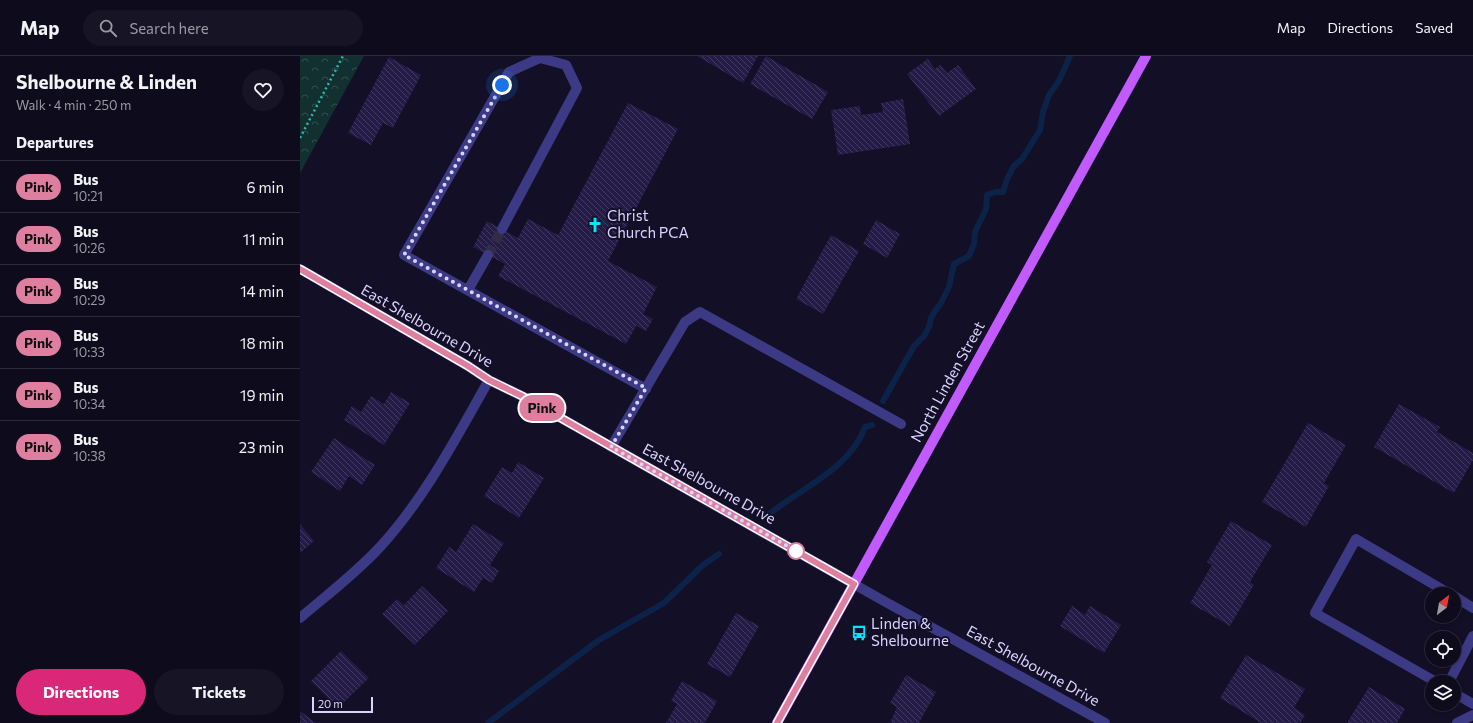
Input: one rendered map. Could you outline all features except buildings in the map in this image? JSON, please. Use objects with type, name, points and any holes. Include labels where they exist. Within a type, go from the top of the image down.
[{"type":"main road","name":"North Linden Street","points":[[777,723],[1146,56]]},
{"type":"street","points":[[502,229],[577,88],[566,65],[540,58],[510,72],[404,255],[646,388]]},
{"type":"street","points":[[468,290],[488,255]]},
{"type":"street","name":"East Shelbourne Drive","points":[[300,269],[468,366],[489,380],[1105,723]]},
{"type":"street","points":[[611,447],[685,322],[700,312],[901,424]]},
{"type":"street","points":[[300,618],[357,570],[400,524],[441,465],[489,380]]},
{"type":"street","points":[[1425,676],[1315,613],[1356,539],[1438,587]]},
{"type":"street","points":[[1461,600],[1473,608]]},
{"type":"street","points":[[1453,675],[1473,636]]},
{"type":"street","points":[[1461,697],[1473,704]]},
{"type":"street","points":[[1457,723],[1473,715]]},
{"type":"path","points":[[300,138],[343,56]]},
{"type":"green space","points":[[300,56],[364,56],[300,173]]},
{"type":"waterway","points":[[883,401],[914,346],[924,336],[929,327],[931,318],[949,287],[954,264],[969,256],[974,244],[975,232],[986,209],[987,195],[995,192],[1003,192],[1007,179],[1014,166],[1022,159],[1040,130],[1043,112],[1049,95],[1059,81],[1070,56]]},
{"type":"waterway","points":[[768,515],[837,466],[858,441],[865,427],[872,425]]},
{"type":"waterway","points":[[488,723],[599,640],[664,603],[703,565],[719,554]]},
{"type":"tunnel","points":[[488,255],[502,229]]},
{"type":"bus line","name":"Pink","points":[[300,269],[468,366],[489,380],[522,396],[854,584],[777,723]]},
{"type":"place","name":"Christ Church PCA","points":[[595,225]]},
{"type":"place","name":"Linden & Shelbourne","points":[[859,633]]},
{"type":"route","points":[[502,85],[404,255],[646,388],[611,447],[796,551]]}]
